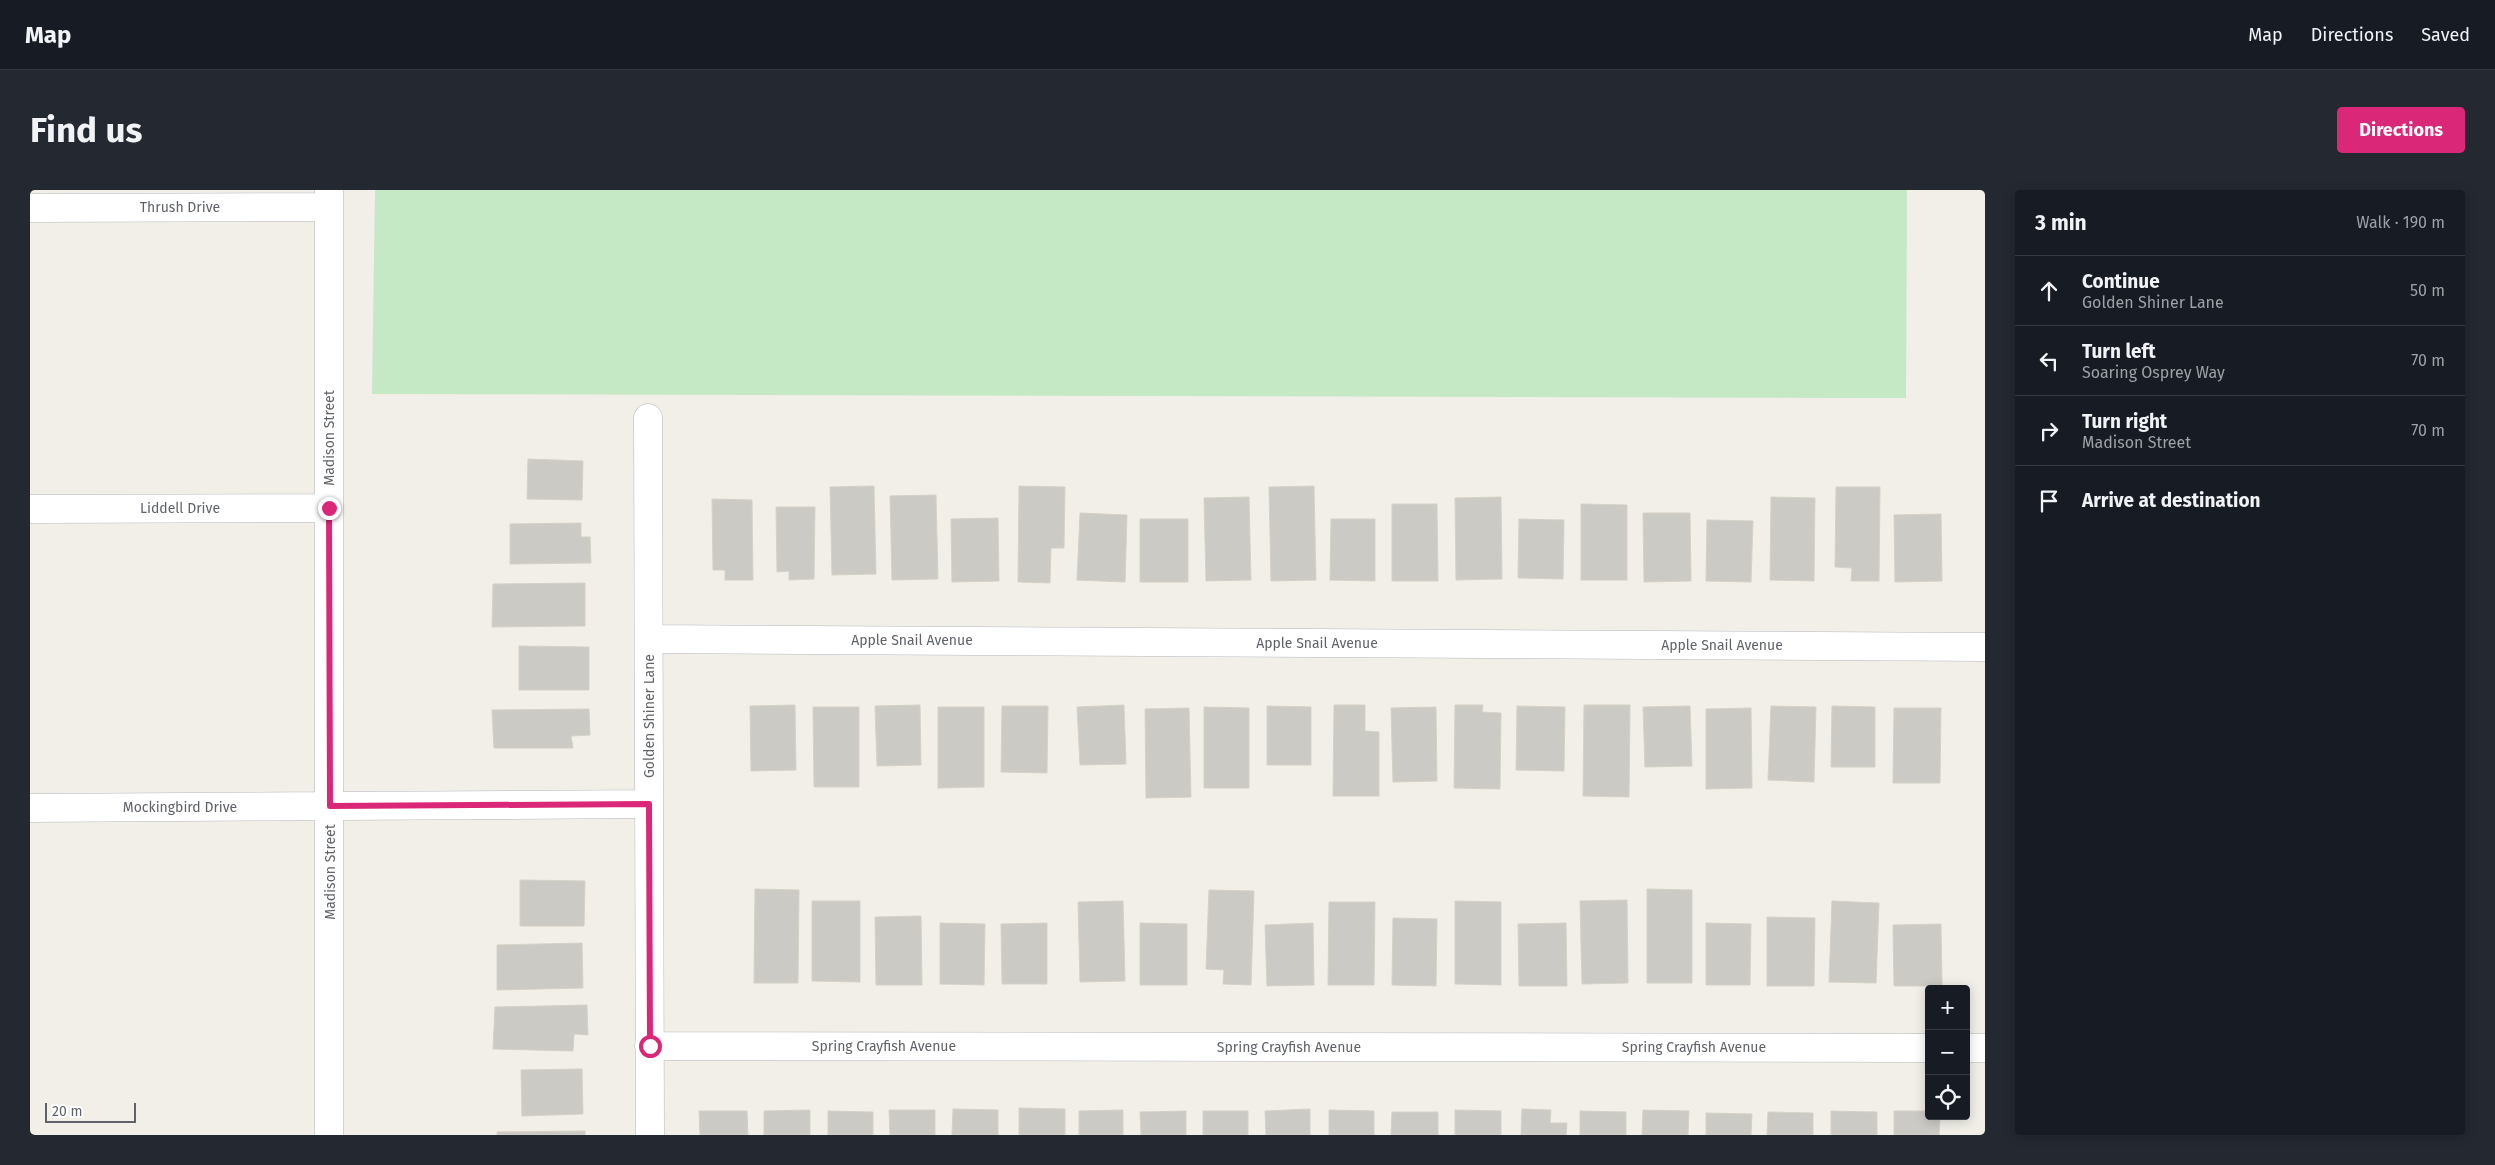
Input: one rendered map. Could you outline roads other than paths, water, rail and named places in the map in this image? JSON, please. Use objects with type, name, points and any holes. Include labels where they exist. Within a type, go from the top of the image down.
[{"type":"street","name":"Thrush Drive","points":[[30,208],[329,198]]},
{"type":"street","name":"Madison Street","points":[[329,198],[330,1135]]},
{"type":"street","name":"Golden Shiner Lane","points":[[648,418],[650,1135]]},
{"type":"street","name":"Liddell Drive","points":[[30,509],[329,508]]},
{"type":"street","name":"Apple Snail Avenue","points":[[649,639],[1985,647]]},
{"type":"street","name":"Mockingbird Drive","points":[[30,808],[649,804]]},
{"type":"street","name":"Spring Crayfish Avenue","points":[[650,1046],[1925,1048]]},
{"type":"street","points":[[1970,1048],[1985,1048]]}]
